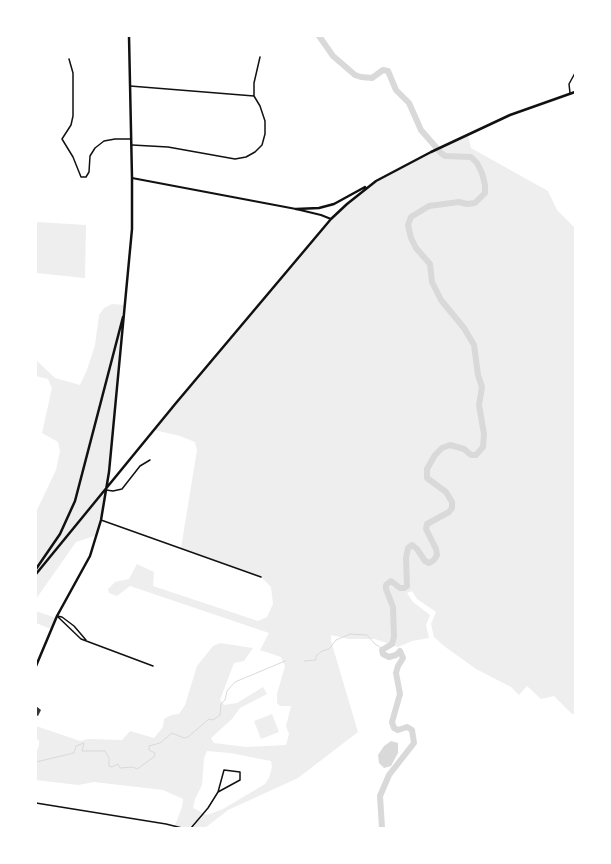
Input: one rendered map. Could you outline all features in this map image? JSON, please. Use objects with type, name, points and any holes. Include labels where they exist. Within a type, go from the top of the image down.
[{"type":"highway","points":[[36,666],[57,616],[86,565],[94,546],[101,520],[114,437],[132,229],[129,36]]},
{"type":"highway","points":[[296,209],[319,208],[334,204],[431,152],[510,115],[575,92]]},
{"type":"highway","points":[[36,574],[91,505],[331,219],[346,204],[376,181]]},
{"type":"highway","points":[[36,569],[60,534],[78,493],[125,305]]},
{"type":"main road","points":[[132,178],[296,209],[331,219]]},
{"type":"street","points":[[130,145],[168,147],[235,159],[246,157],[262,145],[265,134],[265,121],[260,106],[254,96],[254,83],[260,57]]},
{"type":"street","points":[[69,59],[73,73],[73,116],[71,125],[62,139],[73,157],[81,177],[86,178],[89,172],[90,156],[95,148],[104,141],[130,139]]},
{"type":"street","points":[[570,93],[569,84],[575,73]]},
{"type":"street","points":[[130,86],[254,96]]},
{"type":"street","points":[[106,490],[113,491],[122,489],[140,466],[150,460]]},
{"type":"street","points":[[101,520],[261,577]]},
{"type":"street","points":[[57,616],[62,617],[74,626],[86,640],[153,666]]},
{"type":"street","points":[[191,828],[208,808],[218,792],[224,770],[240,772],[240,780],[218,792]]},
{"type":"street","points":[[36,803],[166,824],[182,828]]},
{"type":"shaded area","points":[[468,134],[471,148],[548,191],[557,210],[575,228],[575,714],[572,714],[554,696],[541,699],[527,686],[519,695],[511,687],[476,669],[444,646],[434,637],[431,624],[436,612],[417,599],[412,591],[407,593],[413,602],[430,615],[426,625],[429,638],[412,641],[398,647],[375,639],[349,639],[331,635],[331,641],[358,732],[298,778],[228,810],[205,828],[174,828],[182,807],[183,799],[163,790],[94,782],[78,785],[36,780],[36,752],[39,746],[39,740],[36,739],[36,726],[80,741],[88,739],[122,740],[130,731],[154,738],[163,727],[164,719],[171,715],[179,714],[185,705],[197,666],[213,646],[220,643],[253,648],[244,661],[234,663],[220,700],[224,705],[237,703],[263,687],[267,694],[240,708],[232,719],[211,738],[214,743],[246,747],[286,745],[289,734],[286,726],[291,706],[280,706],[277,703],[277,694],[285,666],[281,657],[260,650],[269,633],[130,586],[117,596],[109,593],[108,589],[115,582],[129,579],[137,564],[154,572],[153,586],[258,621],[267,617],[273,604],[271,587],[261,577],[181,548],[197,450],[195,442],[180,436],[154,430],[339,212],[376,181]],"holes":[[[207,751],[230,753],[271,761],[272,767],[269,778],[265,784],[223,809],[207,815],[193,808],[195,799],[202,785],[204,758]]]},
{"type":"shaded area","points":[[36,222],[86,225],[85,278],[36,273]]},
{"type":"shaded area","points":[[112,304],[125,305],[111,457],[97,535],[76,542],[36,599],[36,512],[56,470],[60,451],[58,442],[42,433],[52,388],[48,379],[36,376],[36,360],[55,378],[80,385],[87,370],[95,345],[99,315],[104,308]]},
{"type":"shaded area","points":[[36,611],[56,618],[51,629],[36,623]]},
{"type":"shaded area","points":[[272,714],[279,732],[261,739],[254,721]]},
{"type":"shaded area","points":[[391,741],[398,743],[398,753],[391,766],[384,768],[379,763],[378,755],[384,746]]},
{"type":"building","points":[[36,706],[41,710],[38,716],[36,715]]},
{"type":"waterway","points":[[319,36],[333,56],[355,75],[372,78],[383,70],[388,71],[396,90],[409,103],[421,130],[445,156],[471,157],[477,163],[482,173],[485,185],[485,193],[475,203],[467,204],[459,202],[429,206],[411,217],[408,225],[411,238],[416,248],[430,264],[432,282],[441,300],[464,328],[474,345],[478,375],[482,387],[479,405],[484,434],[483,447],[476,455],[471,455],[464,449],[450,445],[442,448],[435,455],[427,469],[427,478],[446,492],[452,502],[452,508],[449,512],[427,524],[426,529],[436,549],[437,555],[434,560],[429,563],[425,561],[417,549],[412,545],[408,548],[406,558],[407,586],[400,588],[391,581],[386,585],[386,589],[393,607],[394,637],[392,644],[382,650],[383,654],[389,657],[396,655],[400,651],[403,658],[396,673],[400,694],[392,722],[394,728],[398,730],[407,727],[412,730],[414,743],[389,775],[380,796],[382,828]]},
{"type":"waterway","points":[[304,661],[316,660],[316,656],[322,651],[329,649],[336,640],[350,634],[367,635],[375,644],[383,649]]},
{"type":"waterway","points":[[36,762],[74,753],[76,746],[84,743],[82,751],[105,751],[109,758],[109,766],[112,767],[118,764],[120,768],[133,767],[137,769],[154,757],[155,753],[149,750],[149,746],[160,743],[172,733],[184,738],[188,737],[209,719],[213,720],[220,715],[221,704],[225,700],[227,691],[235,682],[285,661]]}]
